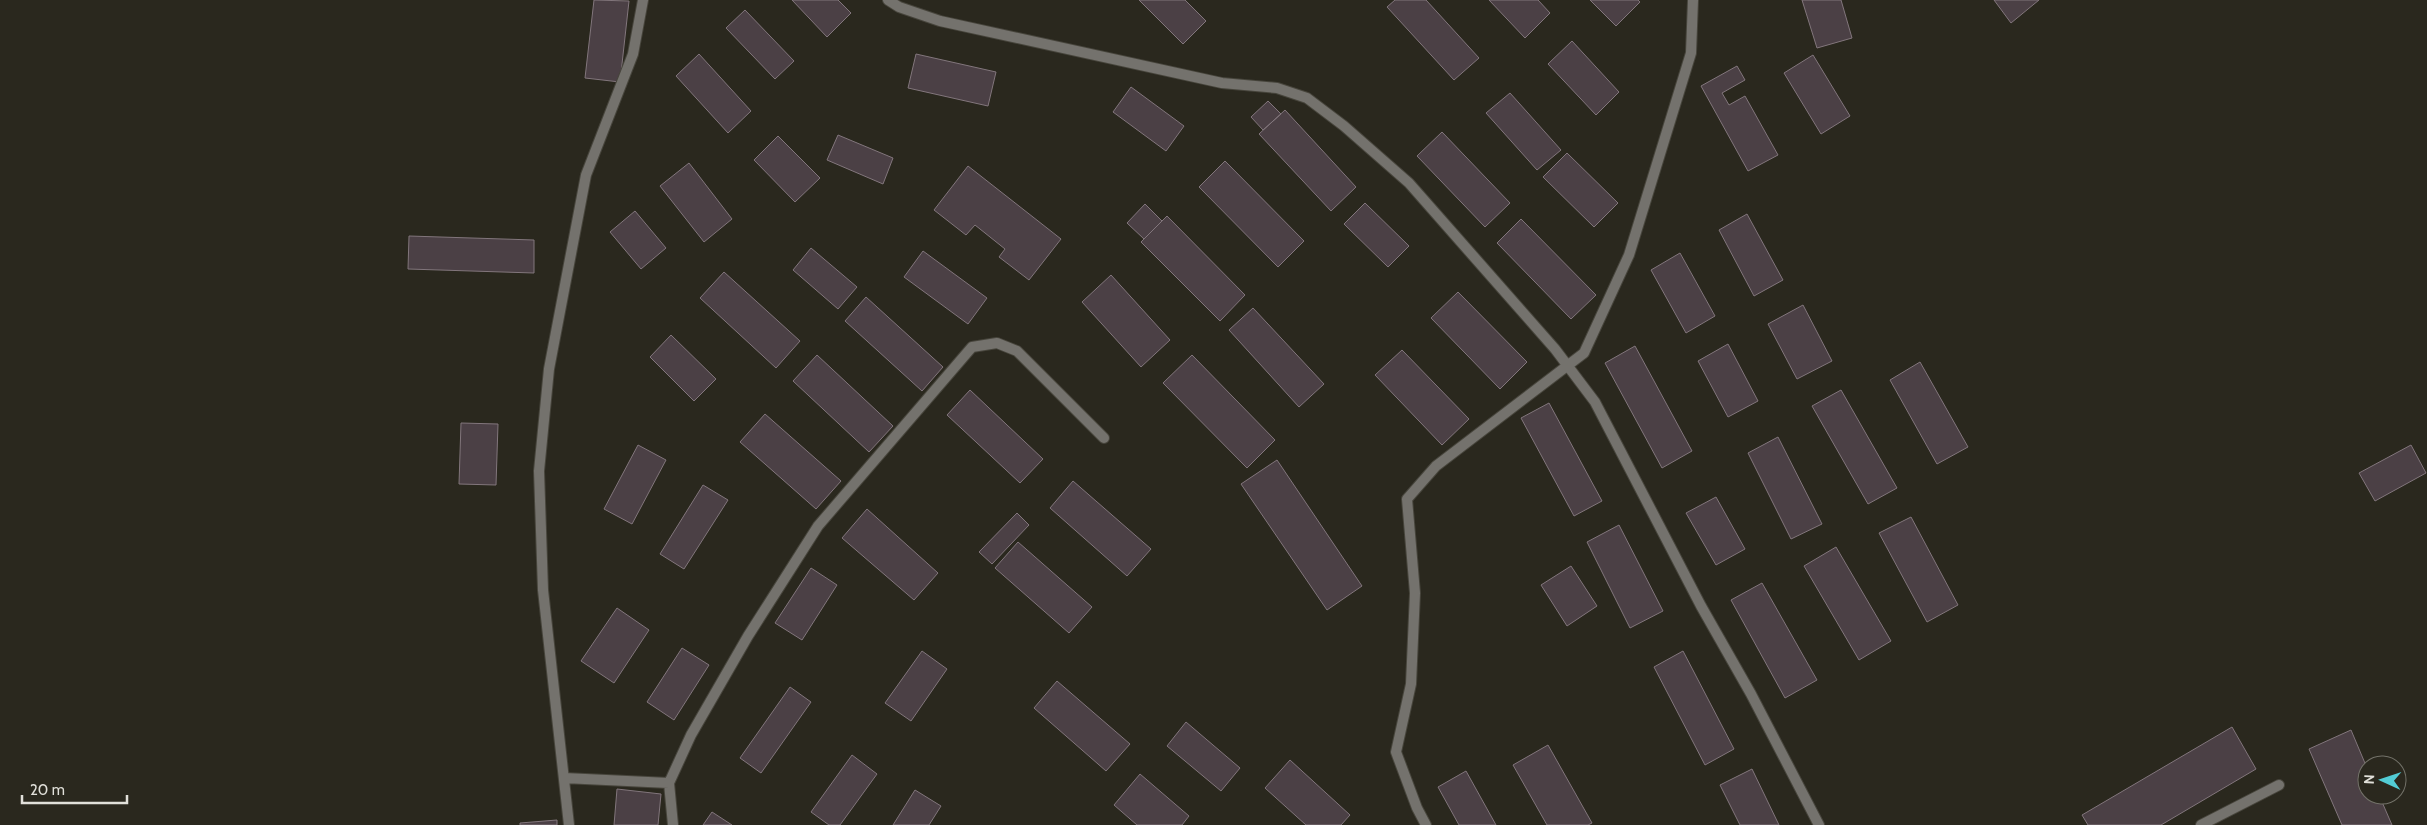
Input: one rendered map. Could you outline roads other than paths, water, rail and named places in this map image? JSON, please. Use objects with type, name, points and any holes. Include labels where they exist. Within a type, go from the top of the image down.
[{"type":"street","points":[[569,825],[543,590],[539,471],[549,369],[586,174],[633,54],[644,0]]},
{"type":"street","points":[[888,0],[899,7],[940,21],[1222,84],[1277,88],[1307,98],[1344,126],[1409,183],[1568,366],[1595,402],[1697,598],[1819,825]]},
{"type":"street","points":[[1426,825],[1417,808],[1396,752],[1411,684],[1415,593],[1407,500],[1436,466],[1584,353],[1629,255],[1691,53],[1693,0]]},
{"type":"street","points":[[673,825],[669,783],[692,735],[748,636],[818,526],[972,347],[997,343],[1017,352],[1104,438]]},
{"type":"street","points":[[564,778],[669,783]]},
{"type":"street","points":[[2201,825],[2279,785]]}]
